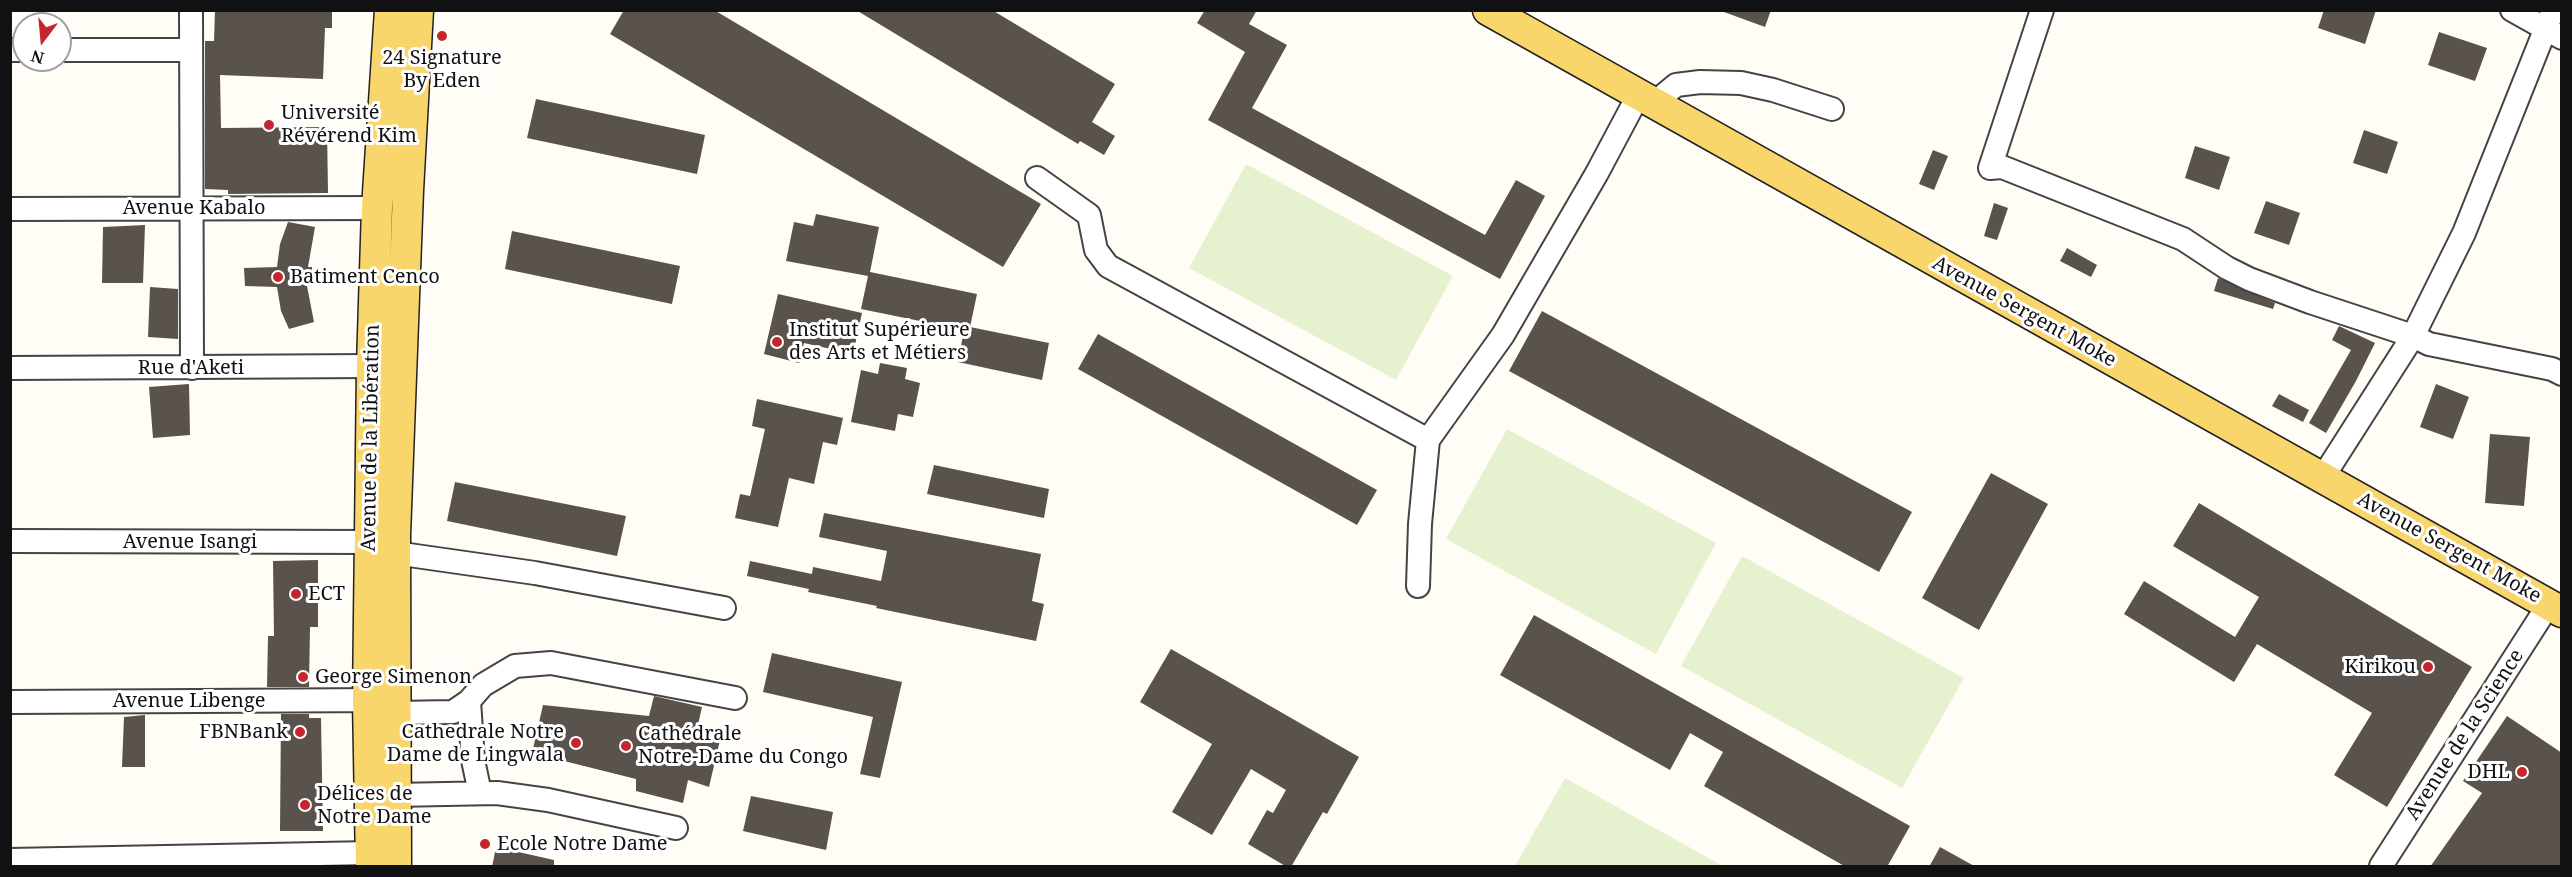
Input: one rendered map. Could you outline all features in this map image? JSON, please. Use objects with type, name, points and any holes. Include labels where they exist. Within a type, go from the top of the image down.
[{"type":"main road","name":"Avenue de la Libération","points":[[379,862],[394,795],[386,704],[382,548],[372,366],[377,208],[390,10]]},
{"type":"main road","name":"Avenue de la Libération","points":[[382,548],[407,220],[418,10]]},
{"type":"main road","name":"Avenue Sergent Moke","points":[[1506,15],[1874,229],[2555,608]]},
{"type":"main road","name":"Avenue de la Libération","points":[[379,862],[386,704]]},
{"type":"street","points":[[191,10],[192,368]]},
{"type":"street","points":[[2042,10],[1990,168],[2002,167],[2182,239],[2227,268],[2249,279],[2413,336],[2429,344],[2552,369],[2562,374]]},
{"type":"street","points":[[2323,477],[2413,336],[2464,233],[2554,25],[2512,10]]},
{"type":"street","points":[[72,50],[190,50]]},
{"type":"street","points":[[1418,586],[1420,524],[1428,440],[1503,335],[1598,173],[1648,99],[1664,94],[1676,86],[1700,82],[1741,83],[1773,90],[1832,109]]},
{"type":"street","points":[[1037,178],[1089,215],[1096,250],[1108,266],[1428,440]]},
{"type":"street","name":"Avenue Kabalo","points":[[10,209],[377,208]]},
{"type":"street","name":"Rue d'Aketi","points":[[10,368],[372,366]]},
{"type":"street","name":"Avenue Isangi","points":[[10,541],[382,548],[535,573],[723,608]]},
{"type":"street","name":"Avenue de la Science","points":[[2381,867],[2555,608]]},
{"type":"street","points":[[480,793],[473,760],[470,701],[483,685],[515,666],[550,663],[735,698]]},
{"type":"street","name":"Avenue Libenge","points":[[10,702],[386,704],[453,712],[470,701]]},
{"type":"street","points":[[394,795],[496,793],[548,800],[676,828]]},
{"type":"street","points":[[10,860],[379,862]]},
{"type":"green space","points":[[1246,164],[1453,276],[1396,380],[1189,268]]},
{"type":"green space","points":[[1507,429],[1716,543],[1656,654],[1446,539]]},
{"type":"green space","points":[[1742,556],[1964,678],[1902,788],[1681,666]]},
{"type":"green space","points":[[1565,778],[1723,866],[1515,866]]},
{"type":"building","points":[[215,10],[332,10],[332,28],[325,28],[323,79],[220,75],[221,128],[327,127],[328,193],[228,194],[228,190],[205,189],[205,41],[214,41]]},
{"type":"building","points":[[624,10],[714,10],[1041,204],[1003,267],[610,34]]},
{"type":"building","points":[[856,10],[992,10],[1115,84],[1092,122],[1115,136],[1104,155],[1080,141],[1078,144]]},
{"type":"building","points":[[1205,10],[1257,10],[1249,24],[1287,45],[1252,108],[1485,235],[1516,180],[1545,196],[1500,279],[1208,120],[1245,52],[1197,23]]},
{"type":"building","points":[[1724,10],[1771,10],[1765,27],[1724,12]]},
{"type":"building","points":[[2324,10],[2376,10],[2365,44],[2318,28]]},
{"type":"building","points":[[2439,32],[2487,48],[2475,81],[2428,65]]},
{"type":"building","points":[[536,99],[705,135],[697,174],[527,138]]},
{"type":"building","points":[[2364,130],[2398,142],[2387,174],[2353,163]]},
{"type":"building","points":[[2195,146],[2230,157],[2219,190],[2185,178]]},
{"type":"building","points":[[1933,150],[1948,156],[1934,190],[1919,184]]},
{"type":"building","points":[[2266,201],[2300,213],[2289,245],[2254,233]]},
{"type":"building","points":[[1994,203],[2008,208],[1997,240],[1984,236]]},
{"type":"building","points":[[816,214],[879,227],[870,272],[977,294],[970,327],[1049,343],[1042,380],[958,362],[964,330],[861,309],[868,276],[786,261],[794,222],[813,226]]},
{"type":"building","name":"Batiment Cenco","points":[[288,222],[315,227],[308,267],[312,267],[312,286],[307,286],[314,322],[289,329],[281,311],[277,287],[245,286],[244,268],[277,267],[280,244]]},
{"type":"building","points":[[145,225],[143,283],[102,283],[103,227]]},
{"type":"building","points":[[512,231],[680,266],[672,304],[505,269]]},
{"type":"building","points":[[2067,248],[2097,265],[2091,277],[2060,261]]},
{"type":"building","points":[[2218,278],[2275,303],[2273,309],[2214,291]]},
{"type":"building","points":[[150,287],[178,289],[178,339],[148,337]]},
{"type":"building","points":[[778,294],[862,313],[853,354],[804,343],[799,363],[764,354]]},
{"type":"building","points":[[1542,311],[1912,512],[1879,572],[1509,371]]},
{"type":"building","points":[[2339,326],[2375,343],[2326,433],[2309,423],[2351,350],[2332,340]]},
{"type":"building","points":[[1098,334],[1377,490],[1357,525],[1078,369]]},
{"type":"building","points":[[880,363],[907,368],[905,379],[920,383],[913,417],[898,414],[895,431],[851,422],[861,370],[878,374]]},
{"type":"building","points":[[189,384],[190,435],[153,438],[149,387]]},
{"type":"building","points":[[2436,384],[2469,397],[2453,439],[2420,427]]},
{"type":"building","points":[[2279,394],[2309,410],[2303,422],[2272,406]]},
{"type":"building","points":[[757,399],[843,418],[837,445],[823,442],[814,484],[789,478],[778,527],[735,518],[740,494],[750,496],[765,429],[752,426]]},
{"type":"building","points":[[2490,434],[2530,437],[2524,506],[2485,503]]},
{"type":"building","points":[[934,465],[1049,489],[1044,518],[927,494]]},
{"type":"building","points":[[1991,473],[2048,504],[1979,630],[1922,598]]},
{"type":"building","points":[[455,482],[626,516],[617,556],[447,521]]},
{"type":"building","points":[[2199,503],[2472,667],[2387,807],[2334,775],[2372,713],[2257,644],[2234,682],[2124,614],[2144,581],[2235,637],[2259,597],[2173,546]]},
{"type":"building","points":[[824,513],[1041,554],[1032,601],[1044,604],[1036,641],[876,608],[877,606],[808,592],[809,589],[747,576],[750,561],[812,574],[813,567],[881,581],[887,551],[819,537]]},
{"type":"building","points":[[318,560],[318,627],[310,627],[309,687],[267,687],[268,636],[274,636],[273,561]]},
{"type":"building","points":[[1534,615],[1910,826],[1887,867],[1846,867],[1704,786],[1723,752],[1690,733],[1670,770],[1500,675]]},
{"type":"building","points":[[1171,649],[1359,757],[1327,814],[1323,812],[1291,867],[1287,867],[1248,844],[1267,810],[1273,813],[1286,790],[1251,769],[1212,835],[1172,812],[1212,744],[1140,702]]},
{"type":"building","points":[[772,653],[902,682],[880,778],[860,774],[873,717],[763,692]]},
{"type":"building","name":"Cathédrale Notre-Dame du Congo","points":[[654,696],[702,707],[697,729],[720,740],[709,787],[688,780],[683,803],[636,791],[636,779],[532,753],[543,705],[649,716]]},
{"type":"building","points":[[281,714],[309,714],[309,718],[321,718],[323,831],[280,831]]},
{"type":"building","points":[[145,715],[145,767],[122,767],[124,717]]},
{"type":"building","points":[[2507,716],[2562,753],[2562,867],[2430,867],[2482,793],[2463,781]]},
{"type":"building","points":[[751,796],[833,812],[826,850],[743,831]]},
{"type":"building","points":[[496,847],[554,860],[554,867],[492,867]]},
{"type":"building","points":[[1940,847],[1976,867],[1929,867]]},
{"type":"place","name":"24 Signature By Eden","points":[[442,36]]},
{"type":"place","name":"Université Révérend Kim","points":[[269,125]]},
{"type":"place","name":"Batiment Cenco","points":[[278,277]]},
{"type":"place","name":"Institut Supérieure des Arts et Métiers","points":[[777,342]]},
{"type":"place","name":"ECT","points":[[296,594]]},
{"type":"place","name":"Kirikou","points":[[2428,667]]},
{"type":"place","name":"George Simenon","points":[[303,677]]},
{"type":"place","name":"FBNBank","points":[[300,732]]},
{"type":"place","name":"Cathedrale Notre Dame de Lingwala","points":[[576,743]]},
{"type":"place","name":"Cathédrale Notre-Dame du Congo","points":[[626,746]]},
{"type":"place","name":"DHL","points":[[2522,772]]},
{"type":"place","name":"Délices de Notre Dame","points":[[305,805]]},
{"type":"place","name":"Ecole Notre Dame","points":[[485,844]]}]
